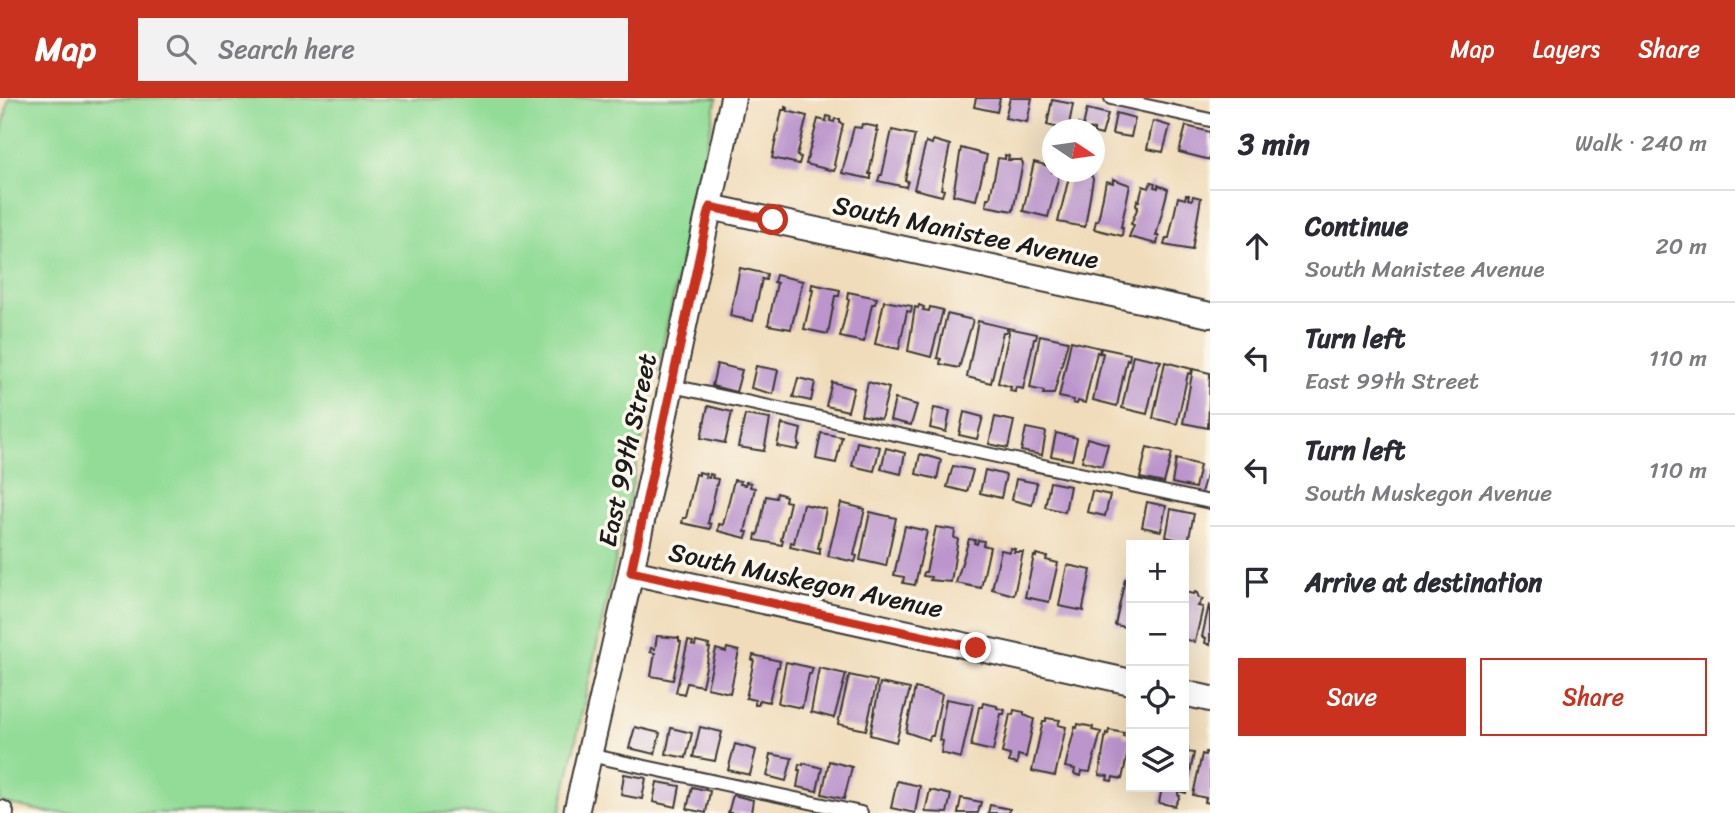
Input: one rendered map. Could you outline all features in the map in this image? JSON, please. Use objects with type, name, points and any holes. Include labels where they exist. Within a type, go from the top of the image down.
[{"type":"street","name":"East 99th Street","points":[[576,813],[672,386],[733,98]]},
{"type":"street","name":"South Manistee Avenue","points":[[710,207],[1210,315]]},
{"type":"street","name":"South Muskegon Avenue","points":[[631,572],[1126,681]]},
{"type":"street","points":[[1189,694],[1210,699]]},
{"type":"lane","points":[[1111,98],[1210,120]]},
{"type":"lane","points":[[672,386],[1210,502]]},
{"type":"lane","points":[[589,755],[861,813]]},
{"type":"green space","points":[[9,98],[717,98],[560,813],[50,813],[0,802],[0,140]]},
{"type":"building","points":[[976,98],[1000,98],[997,112],[974,107]]},
{"type":"building","points":[[1010,98],[1032,98],[1027,122],[1005,118]]},
{"type":"building","points":[[1052,100],[1073,104],[1070,119],[1048,119]]},
{"type":"building","points":[[785,107],[788,108],[787,111],[807,116],[797,156],[801,157],[799,164],[772,158],[782,110],[785,110]]},
{"type":"building","points":[[1087,109],[1108,114],[1105,124],[1105,119],[1085,119]]},
{"type":"building","points":[[1116,113],[1135,118],[1131,137],[1112,134]]},
{"type":"building","points":[[827,116],[834,122],[835,119],[840,119],[843,124],[834,171],[806,164],[818,119],[826,121]]},
{"type":"building","points":[[1153,121],[1170,126],[1163,152],[1147,149]]},
{"type":"building","points":[[862,124],[877,127],[878,131],[869,174],[871,179],[842,173],[854,127],[861,128]]},
{"type":"building","points":[[1186,126],[1210,132],[1210,160],[1179,152]]},
{"type":"building","points":[[892,130],[915,135],[905,180],[908,181],[906,187],[878,181],[882,175]]},
{"type":"building","points":[[933,140],[950,145],[942,196],[914,189],[926,142],[932,144]]},
{"type":"building","points":[[961,148],[987,155],[976,200],[953,195]]},
{"type":"building","points":[[1005,155],[1009,156],[1008,160],[1021,160],[1023,163],[1013,211],[986,206],[998,158],[1005,159]]},
{"type":"building","points":[[1034,162],[1042,164],[1042,182],[1057,182],[1048,217],[1023,211]]},
{"type":"building","points":[[1113,179],[1130,185],[1121,227],[1122,236],[1094,229],[1106,181],[1113,183]]},
{"type":"building","points":[[1068,182],[1092,182],[1085,227],[1058,222]]},
{"type":"building","points":[[1151,182],[1155,183],[1154,187],[1158,188],[1158,185],[1168,189],[1156,236],[1159,236],[1157,244],[1129,237],[1138,207],[1137,200],[1139,201],[1143,186],[1149,188]]},
{"type":"building","points":[[1186,195],[1192,200],[1193,196],[1201,198],[1192,250],[1164,245],[1166,238],[1169,238],[1178,197],[1185,199]]},
{"type":"building","points":[[740,268],[767,274],[766,280],[762,279],[753,321],[730,316]]},
{"type":"building","points":[[776,275],[803,281],[791,329],[768,325],[777,283],[774,282]]},
{"type":"building","points":[[812,284],[840,290],[839,296],[835,296],[828,334],[804,329]]},
{"type":"building","points":[[848,292],[877,298],[875,304],[872,304],[864,342],[840,337],[849,300]]},
{"type":"building","points":[[884,301],[912,306],[911,312],[907,311],[899,349],[875,344]]},
{"type":"building","points":[[919,305],[924,307],[923,310],[929,311],[930,307],[943,310],[931,357],[908,351],[915,307],[918,308]]},
{"type":"building","points":[[947,314],[973,320],[959,368],[940,364],[941,359],[937,358]]},
{"type":"building","points":[[978,321],[1007,328],[1006,332],[1003,332],[991,383],[967,377]]},
{"type":"building","points":[[1008,328],[1037,334],[1023,389],[1016,387],[1015,392],[1010,391],[1011,387],[998,383]]},
{"type":"building","points":[[1040,335],[1068,341],[1054,394],[1043,394],[1044,391],[1030,388]]},
{"type":"building","points":[[1071,341],[1100,348],[1085,403],[1078,401],[1077,404],[1073,403],[1074,400],[1059,397]]},
{"type":"building","points":[[1101,348],[1130,354],[1117,406],[1093,400],[1103,353],[1100,353]]},
{"type":"building","points":[[1133,355],[1161,361],[1147,414],[1122,408]]},
{"type":"building","points":[[1165,362],[1192,369],[1191,374],[1188,373],[1177,424],[1153,418]]},
{"type":"building","points":[[717,364],[742,370],[736,392],[712,386]]},
{"type":"building","points":[[756,366],[778,370],[773,394],[751,388]]},
{"type":"building","points":[[1193,369],[1210,373],[1208,428],[1183,423]]},
{"type":"building","points":[[798,378],[815,382],[811,401],[793,397]]},
{"type":"building","points":[[832,382],[854,388],[848,411],[826,406]]},
{"type":"building","points":[[868,382],[889,388],[881,419],[861,415]]},
{"type":"building","points":[[895,399],[917,405],[911,425],[890,420]]},
{"type":"building","points":[[708,406],[732,412],[725,443],[701,438]]},
{"type":"building","points":[[934,408],[950,411],[946,432],[930,428]]},
{"type":"building","points":[[964,412],[983,417],[977,439],[959,435]]},
{"type":"building","points":[[745,415],[770,419],[764,451],[738,447]]},
{"type":"building","points":[[995,417],[1014,421],[1008,448],[989,444]]},
{"type":"building","points":[[782,424],[801,429],[797,450],[777,446]]},
{"type":"building","points":[[1026,428],[1046,432],[1042,455],[1021,451]]},
{"type":"building","points":[[821,433],[842,437],[836,463],[816,459]]},
{"type":"building","points":[[1056,433],[1077,438],[1072,460],[1051,456]]},
{"type":"building","points":[[1087,438],[1108,444],[1102,466],[1082,461]]},
{"type":"building","points":[[857,442],[880,447],[874,471],[852,466]]},
{"type":"building","points":[[1147,447],[1172,453],[1164,483],[1140,478]]},
{"type":"building","points":[[886,448],[905,453],[901,474],[881,469]]},
{"type":"building","points":[[920,454],[941,460],[937,479],[916,474]]},
{"type":"building","points":[[1176,459],[1200,465],[1195,488],[1172,483]]},
{"type":"building","points":[[953,466],[973,470],[967,492],[947,487]]},
{"type":"building","points":[[1208,468],[1210,469],[1210,495],[1201,493]]},
{"type":"building","points":[[985,470],[1006,475],[1001,498],[980,493]]},
{"type":"building","points":[[699,472],[706,474],[705,477],[709,478],[710,474],[713,475],[712,478],[718,479],[708,523],[711,524],[710,529],[682,523],[683,518],[686,518],[696,474],[699,475]]},
{"type":"building","points":[[1016,479],[1037,483],[1032,505],[1012,500]]},
{"type":"building","points":[[734,480],[745,485],[746,482],[751,483],[750,487],[755,488],[746,538],[718,531],[719,524],[723,525]]},
{"type":"building","points":[[1050,482],[1070,486],[1065,512],[1045,507]]},
{"type":"building","points":[[1092,491],[1110,495],[1105,516],[1087,512]]},
{"type":"building","points":[[777,493],[786,496],[785,501],[790,502],[782,545],[755,540],[766,496],[776,498]]},
{"type":"building","points":[[1147,502],[1166,506],[1161,531],[1142,527]]},
{"type":"building","points":[[841,503],[865,509],[854,555],[857,556],[855,562],[828,556]]},
{"type":"building","points":[[803,504],[826,509],[818,548],[820,554],[790,547],[791,542],[794,543]]},
{"type":"building","points":[[1171,509],[1194,514],[1188,540],[1166,537]]},
{"type":"building","points":[[870,512],[896,518],[886,566],[860,560]]},
{"type":"building","points":[[905,526],[927,531],[915,585],[903,583],[904,577],[894,575]]},
{"type":"building","points":[[936,527],[955,530],[954,538],[958,539],[951,582],[930,580],[931,577],[923,576]]},
{"type":"building","points":[[969,539],[975,540],[974,543],[977,544],[978,540],[984,541],[983,545],[990,547],[981,588],[956,583]]},
{"type":"building","points":[[1011,548],[1015,549],[1014,552],[1023,552],[1014,595],[992,589],[1001,550],[1010,552]]},
{"type":"building","points":[[1036,554],[1058,563],[1049,602],[1025,597]]},
{"type":"building","points":[[1067,565],[1091,570],[1084,611],[1059,606]]},
{"type":"building","points":[[1125,579],[1126,579],[1126,627],[1115,625]]},
{"type":"building","points":[[1195,592],[1203,599],[1198,606],[1203,607],[1195,642],[1189,640],[1189,593]]},
{"type":"building","points":[[1209,605],[1210,645],[1205,643],[1206,638],[1202,637]]},
{"type":"building","points":[[657,636],[679,638],[681,642],[673,680],[651,676],[655,653],[650,652],[651,648],[655,649]]},
{"type":"building","points":[[688,641],[695,646],[696,642],[709,645],[710,648],[702,686],[687,683],[684,694],[676,692]]},
{"type":"building","points":[[727,648],[739,651],[730,693],[707,688],[716,649],[726,652]]},
{"type":"building","points":[[753,655],[780,661],[769,702],[760,700],[758,705],[755,705],[755,700],[746,698]]},
{"type":"building","points":[[786,662],[813,668],[809,674],[802,708],[778,703]]},
{"type":"building","points":[[819,668],[846,674],[834,718],[811,712]]},
{"type":"building","points":[[849,675],[877,681],[866,730],[838,724]]},
{"type":"building","points":[[880,683],[910,689],[896,742],[870,735]]},
{"type":"building","points":[[915,688],[942,694],[933,736],[930,736],[929,740],[906,732]]},
{"type":"building","points":[[946,699],[973,704],[961,758],[941,753],[943,741],[939,740]]},
{"type":"building","points":[[983,703],[1005,710],[1004,714],[1001,714],[993,751],[971,746],[979,707],[982,707]]},
{"type":"building","points":[[1014,710],[1024,712],[1024,715],[1034,719],[1026,757],[1018,755],[1017,764],[1009,762],[1010,755],[1002,753],[1010,714],[1013,715]]},
{"type":"building","points":[[1046,718],[1060,720],[1058,725],[1066,727],[1055,776],[1032,771],[1043,721],[1046,721]]},
{"type":"building","points":[[1078,724],[1101,732],[1090,772],[1082,771],[1081,776],[1074,774],[1075,769],[1065,767]]},
{"type":"building","points":[[635,727],[660,733],[655,754],[629,748]]},
{"type":"building","points":[[700,727],[722,732],[715,761],[693,757]]},
{"type":"building","points":[[671,728],[692,733],[686,758],[666,754]]},
{"type":"building","points":[[1109,730],[1124,733],[1123,736],[1126,737],[1126,761],[1122,779],[1113,777],[1112,781],[1107,780],[1108,776],[1099,775],[1106,733],[1108,734]]},
{"type":"building","points":[[735,744],[756,750],[750,775],[728,770]]},
{"type":"building","points":[[1189,752],[1194,753],[1189,778]]},
{"type":"building","points":[[1206,752],[1210,753],[1210,803],[1205,802],[1206,798],[1193,795],[1202,754],[1205,755]]},
{"type":"building","points":[[770,754],[792,758],[786,781],[767,776]]},
{"type":"building","points":[[829,761],[852,767],[844,799],[822,794]]},
{"type":"building","points":[[799,764],[822,768],[817,791],[797,787]]},
{"type":"building","points":[[624,774],[646,778],[642,799],[621,795]]},
{"type":"building","points":[[897,781],[920,786],[915,813],[891,808]]},
{"type":"building","points":[[657,782],[680,786],[676,807],[653,802]]},
{"type":"building","points":[[692,787],[710,791],[706,813],[687,809]]},
{"type":"building","points":[[930,790],[951,795],[947,813],[925,812]]},
{"type":"building","points":[[1161,792],[1178,792],[1180,796],[1175,806],[1159,803]]},
{"type":"building","points":[[733,795],[753,800],[751,813],[728,813]]},
{"type":"building","points":[[961,798],[981,802],[978,813],[958,813]]},
{"type":"building","points":[[990,805],[1010,809],[1009,813],[988,813]]},
{"type":"route","points":[[773,220],[710,207],[631,572],[976,648]]}]
